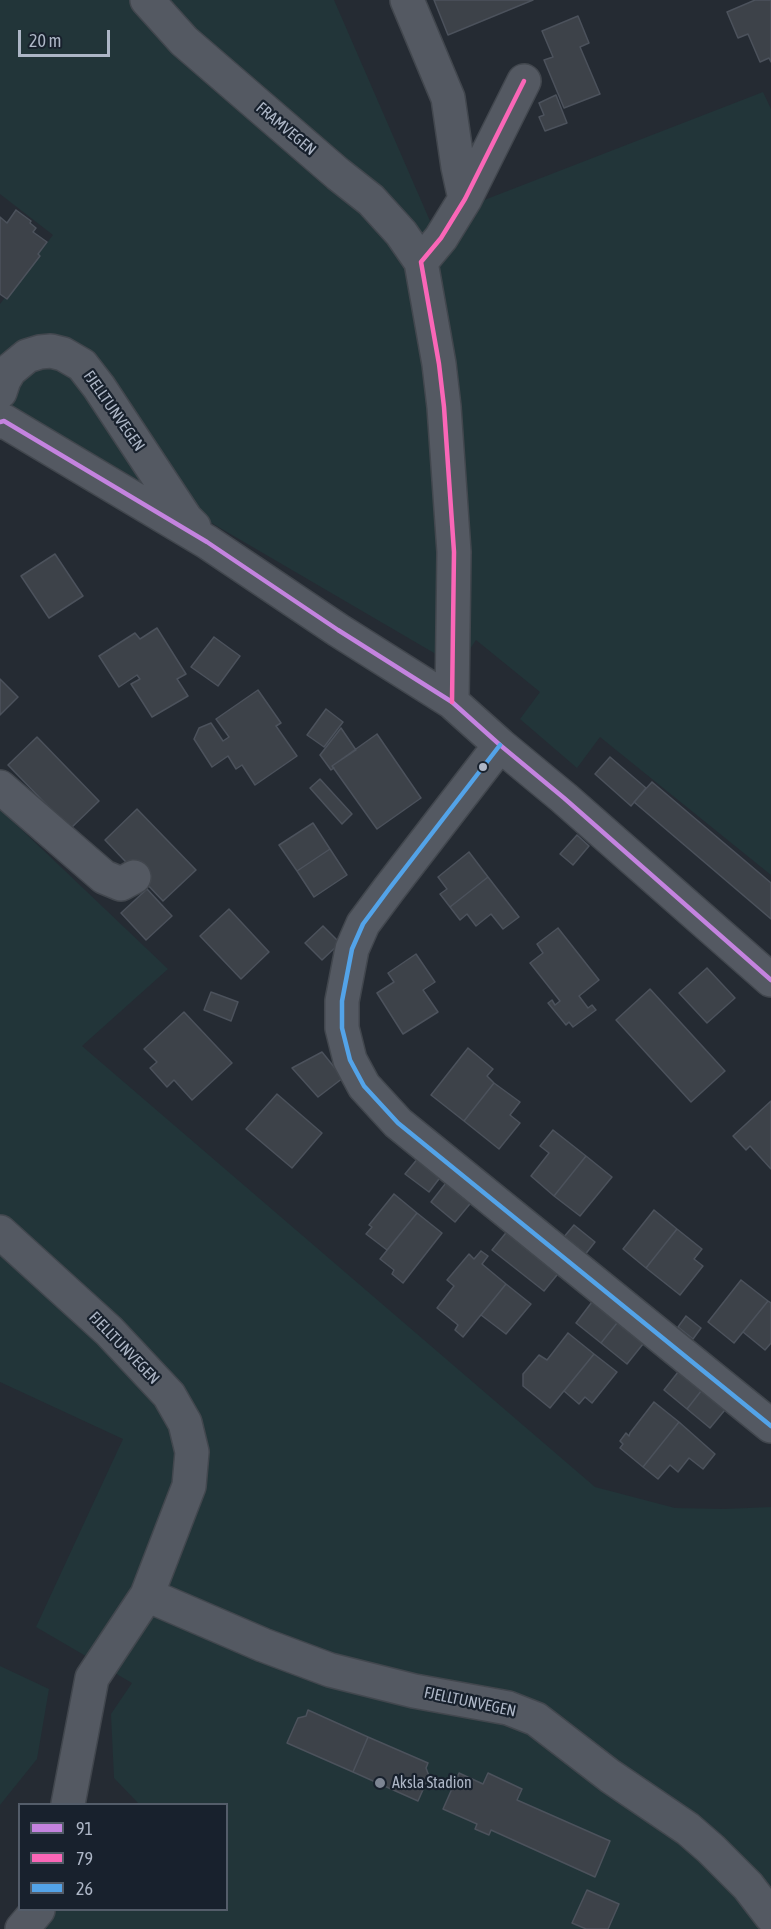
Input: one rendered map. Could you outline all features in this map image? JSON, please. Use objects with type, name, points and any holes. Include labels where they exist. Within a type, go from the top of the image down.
[{"type":"street","name":"FRAMVEGEN","points":[[147,0],[184,40],[371,200],[401,233],[421,262],[444,407],[454,552],[452,702]]},
{"type":"street","points":[[407,0],[448,98],[465,199]]},
{"type":"street","points":[[421,262],[441,238],[465,199],[524,81]]},
{"type":"street","name":"FJELLTUNVEGEN","points":[[207,542],[186,519],[82,365],[63,354],[51,351],[27,356],[10,370],[4,380],[1,409],[452,702],[771,980]]},
{"type":"street","points":[[500,745],[363,924],[352,949],[342,1001],[342,1028],[350,1060],[364,1086],[398,1123],[771,1426]]},
{"type":"street","points":[[0,787],[104,878],[121,884],[134,877]]},
{"type":"street","name":"FJELLTUNVEGEN","points":[[0,1232],[109,1331],[169,1395],[185,1423],[192,1452],[189,1486],[147,1595],[92,1678],[68,1803]]},
{"type":"street","name":"FJELLTUNVEGEN","points":[[147,1595],[263,1646],[330,1670],[414,1691],[508,1708],[536,1719],[610,1776],[688,1829],[748,1886],[771,1916]]},
{"type":"street","points":[[22,1929],[37,1911]]},
{"type":"green space","points":[[0,0],[334,0],[430,221],[763,92],[771,109],[771,875],[600,737],[577,768],[520,719],[540,692],[476,640],[458,667],[25,414],[0,420],[0,304],[53,235],[0,194]]},
{"type":"green space","points":[[0,809],[168,969],[82,1046],[595,1487],[675,1508],[771,1507],[771,1929],[30,1929],[47,1911],[228,1911],[228,1803],[138,1803],[114,1778],[111,1714],[132,1683],[36,1627],[123,1439],[0,1382]]},
{"type":"green space","points":[[0,1666],[49,1689],[37,1759],[0,1805]]},
{"type":"building","points":[[434,0],[533,0],[448,35]]},
{"type":"building","points":[[755,0],[771,0],[771,62],[769,58],[760,62],[748,34],[738,38],[727,12]]},
{"type":"building","points":[[578,16],[589,43],[580,47],[600,94],[564,108],[544,60],[553,57],[542,31]]},
{"type":"building","points":[[556,95],[567,123],[545,131],[539,117],[544,115],[539,103]]},
{"type":"building","points":[[16,210],[31,221],[30,223],[36,228],[33,232],[47,242],[38,254],[40,256],[7,299],[0,294],[0,217],[7,223]]},
{"type":"building","points":[[55,554],[83,596],[49,618],[21,576]]},
{"type":"building","points":[[157,628],[186,674],[177,679],[188,696],[152,717],[131,684],[140,679],[137,675],[119,687],[99,656],[135,633],[140,639]]},
{"type":"building","points":[[214,637],[240,656],[218,686],[191,667]]},
{"type":"building","points":[[0,679],[18,697],[0,715]]},
{"type":"building","points":[[258,690],[281,723],[276,726],[297,756],[255,785],[242,765],[236,769],[228,756],[212,767],[194,739],[199,728],[211,723],[223,741],[229,737],[216,719]]},
{"type":"building","points":[[326,709],[343,722],[324,747],[307,735]]},
{"type":"building","points":[[341,728],[356,750],[332,766],[334,768],[331,770],[320,755]]},
{"type":"building","points":[[377,734],[421,798],[377,829],[332,766]]},
{"type":"building","points":[[37,737],[99,801],[70,829],[8,765]]},
{"type":"building","points":[[610,757],[646,788],[631,806],[595,774]]},
{"type":"building","points":[[320,779],[352,814],[342,824],[310,788]]},
{"type":"building","points":[[652,782],[771,883],[771,919],[634,802]]},
{"type":"building","points":[[137,809],[196,870],[163,901],[105,840]]},
{"type":"building","points":[[313,823],[330,849],[297,871],[279,845]]},
{"type":"building","points":[[577,835],[589,846],[573,865],[560,854]]},
{"type":"building","points":[[330,849],[347,875],[314,897],[297,871]]},
{"type":"building","points":[[469,852],[488,877],[450,907],[440,894],[447,889],[438,877]]},
{"type":"building","points":[[488,877],[519,917],[503,929],[491,914],[476,926],[467,914],[460,920],[450,907]]},
{"type":"building","points":[[147,889],[172,916],[146,940],[121,913]]},
{"type":"building","points":[[229,909],[269,952],[241,979],[200,936]]},
{"type":"building","points":[[323,926],[340,943],[322,960],[305,943]]},
{"type":"building","points":[[558,928],[599,980],[579,996],[588,1008],[592,1005],[596,1010],[573,1027],[569,1022],[566,1025],[548,1003],[552,1000],[555,1005],[560,1001],[530,963],[543,953],[537,944]]},
{"type":"building","points":[[416,954],[435,982],[423,990],[438,1012],[403,1034],[377,993],[394,982],[388,973]]},
{"type":"building","points":[[707,968],[735,998],[707,1023],[679,993]]},
{"type":"building","points":[[650,989],[725,1071],[691,1102],[616,1020]]},
{"type":"building","points":[[211,992],[238,1002],[231,1021],[204,1010]]},
{"type":"building","points":[[184,1012],[232,1063],[192,1100],[174,1080],[167,1087],[150,1068],[157,1062],[144,1049]]},
{"type":"building","points":[[468,1048],[493,1069],[487,1076],[494,1083],[464,1121],[431,1095]]},
{"type":"building","points":[[322,1052],[343,1078],[318,1097],[292,1068]]},
{"type":"building","points":[[494,1083],[520,1102],[510,1115],[520,1123],[499,1149],[464,1121]]},
{"type":"building","points":[[277,1094],[322,1133],[292,1168],[246,1129]]},
{"type":"building","points":[[771,1101],[771,1169],[750,1146],[746,1150],[733,1136]]},
{"type":"building","points":[[553,1130],[586,1156],[554,1196],[531,1176],[549,1153],[540,1146]]},
{"type":"building","points":[[586,1156],[612,1177],[580,1216],[554,1196]]},
{"type":"building","points":[[419,1157],[442,1175],[429,1192],[405,1174]]},
{"type":"building","points":[[449,1179],[474,1199],[455,1222],[431,1202]]},
{"type":"building","points":[[394,1194],[417,1213],[387,1250],[366,1234],[372,1227],[369,1225]]},
{"type":"building","points":[[654,1210],[677,1229],[646,1268],[623,1249]]},
{"type":"building","points":[[417,1213],[442,1233],[403,1283],[392,1274],[394,1270],[380,1259]]},
{"type":"building","points":[[574,1225],[595,1242],[584,1256],[563,1238]]},
{"type":"building","points":[[509,1229],[561,1270],[544,1291],[492,1250]]},
{"type":"building","points":[[677,1229],[702,1249],[694,1259],[703,1266],[680,1295],[646,1268]]},
{"type":"building","points":[[481,1251],[488,1256],[482,1264],[506,1284],[463,1337],[455,1330],[458,1325],[437,1308],[454,1286],[447,1280],[469,1254],[474,1259]]},
{"type":"building","points":[[741,1280],[768,1301],[734,1343],[708,1322]]},
{"type":"building","points":[[506,1284],[531,1304],[506,1334],[481,1315]]},
{"type":"building","points":[[595,1298],[621,1318],[601,1343],[576,1323]]},
{"type":"building","points":[[768,1301],[771,1303],[771,1343],[765,1350],[743,1332]]},
{"type":"building","points":[[686,1316],[701,1328],[693,1339],[678,1327]]},
{"type":"building","points":[[621,1318],[647,1339],[627,1364],[601,1343]]},
{"type":"building","points":[[568,1333],[594,1354],[550,1408],[523,1386],[523,1374],[539,1355],[547,1360]]},
{"type":"building","points":[[594,1354],[617,1372],[592,1403],[585,1397],[579,1404],[564,1391]]},
{"type":"building","points":[[682,1367],[705,1386],[687,1409],[664,1390]]},
{"type":"building","points":[[705,1386],[729,1405],[710,1428],[687,1409]]},
{"type":"building","points":[[654,1402],[679,1422],[643,1467],[620,1448],[623,1444],[620,1441],[626,1433],[629,1436]]},
{"type":"building","points":[[679,1422],[715,1454],[703,1469],[689,1458],[678,1472],[670,1465],[658,1479],[643,1467]]},
{"type":"building","points":[[308,1710],[368,1737],[353,1772],[287,1743],[298,1718],[306,1716]]},
{"type":"building","points":[[368,1737],[428,1763],[426,1768],[429,1776],[418,1801],[353,1772]]},
{"type":"building","points":[[459,1773],[483,1784],[488,1773],[522,1789],[517,1800],[610,1841],[595,1877],[491,1830],[489,1835],[475,1829],[477,1824],[443,1809]]},
{"type":"building","points":[[587,1890],[619,1904],[608,1929],[586,1929],[572,1923]]},
{"type":"transit line","name":"79","points":[[452,702],[454,552],[444,407],[421,262],[441,238],[465,199],[524,81]]},
{"type":"transit line","name":"91","points":[[0,422],[4,421],[207,542],[338,630],[452,702],[771,980]]},
{"type":"transit line","name":"26","points":[[500,745],[363,924],[352,949],[342,1001],[342,1028],[350,1060],[364,1086],[398,1123],[771,1426]]},
{"type":"place","name":"Aksla Stadion","points":[[380,1783]]}]
